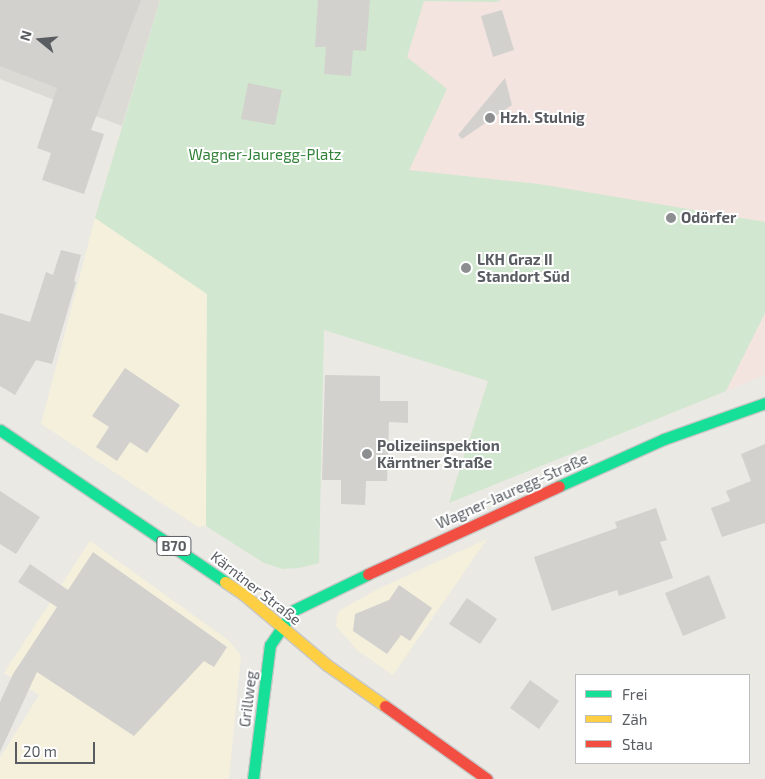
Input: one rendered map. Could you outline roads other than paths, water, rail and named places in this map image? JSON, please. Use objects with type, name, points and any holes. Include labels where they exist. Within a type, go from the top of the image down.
[{"type":"main road","name":"Wagner-Jauregg-Straße","points":[[284,627],[294,610],[316,598],[486,518],[664,439],[765,403]]},
{"type":"main road","name":"Kärntner Straße","points":[[0,430],[243,594],[284,627],[326,665],[487,779]]},
{"type":"main road","name":"Grillweg","points":[[253,779],[270,644],[284,627]]},
{"type":"place","name":"Hzh. Stulnig","points":[[490,118]]},
{"type":"place","name":"Odörfer","points":[[671,218]]},
{"type":"place","name":"LKH Graz II Standort Süd","points":[[466,268]]},
{"type":"place","name":"Polizeiinspektion Kärntner Straße","points":[[367,454]]},
{"type":"park label","name":"Wagner-Jauregg-Platz","points":[[265,155]]}]
